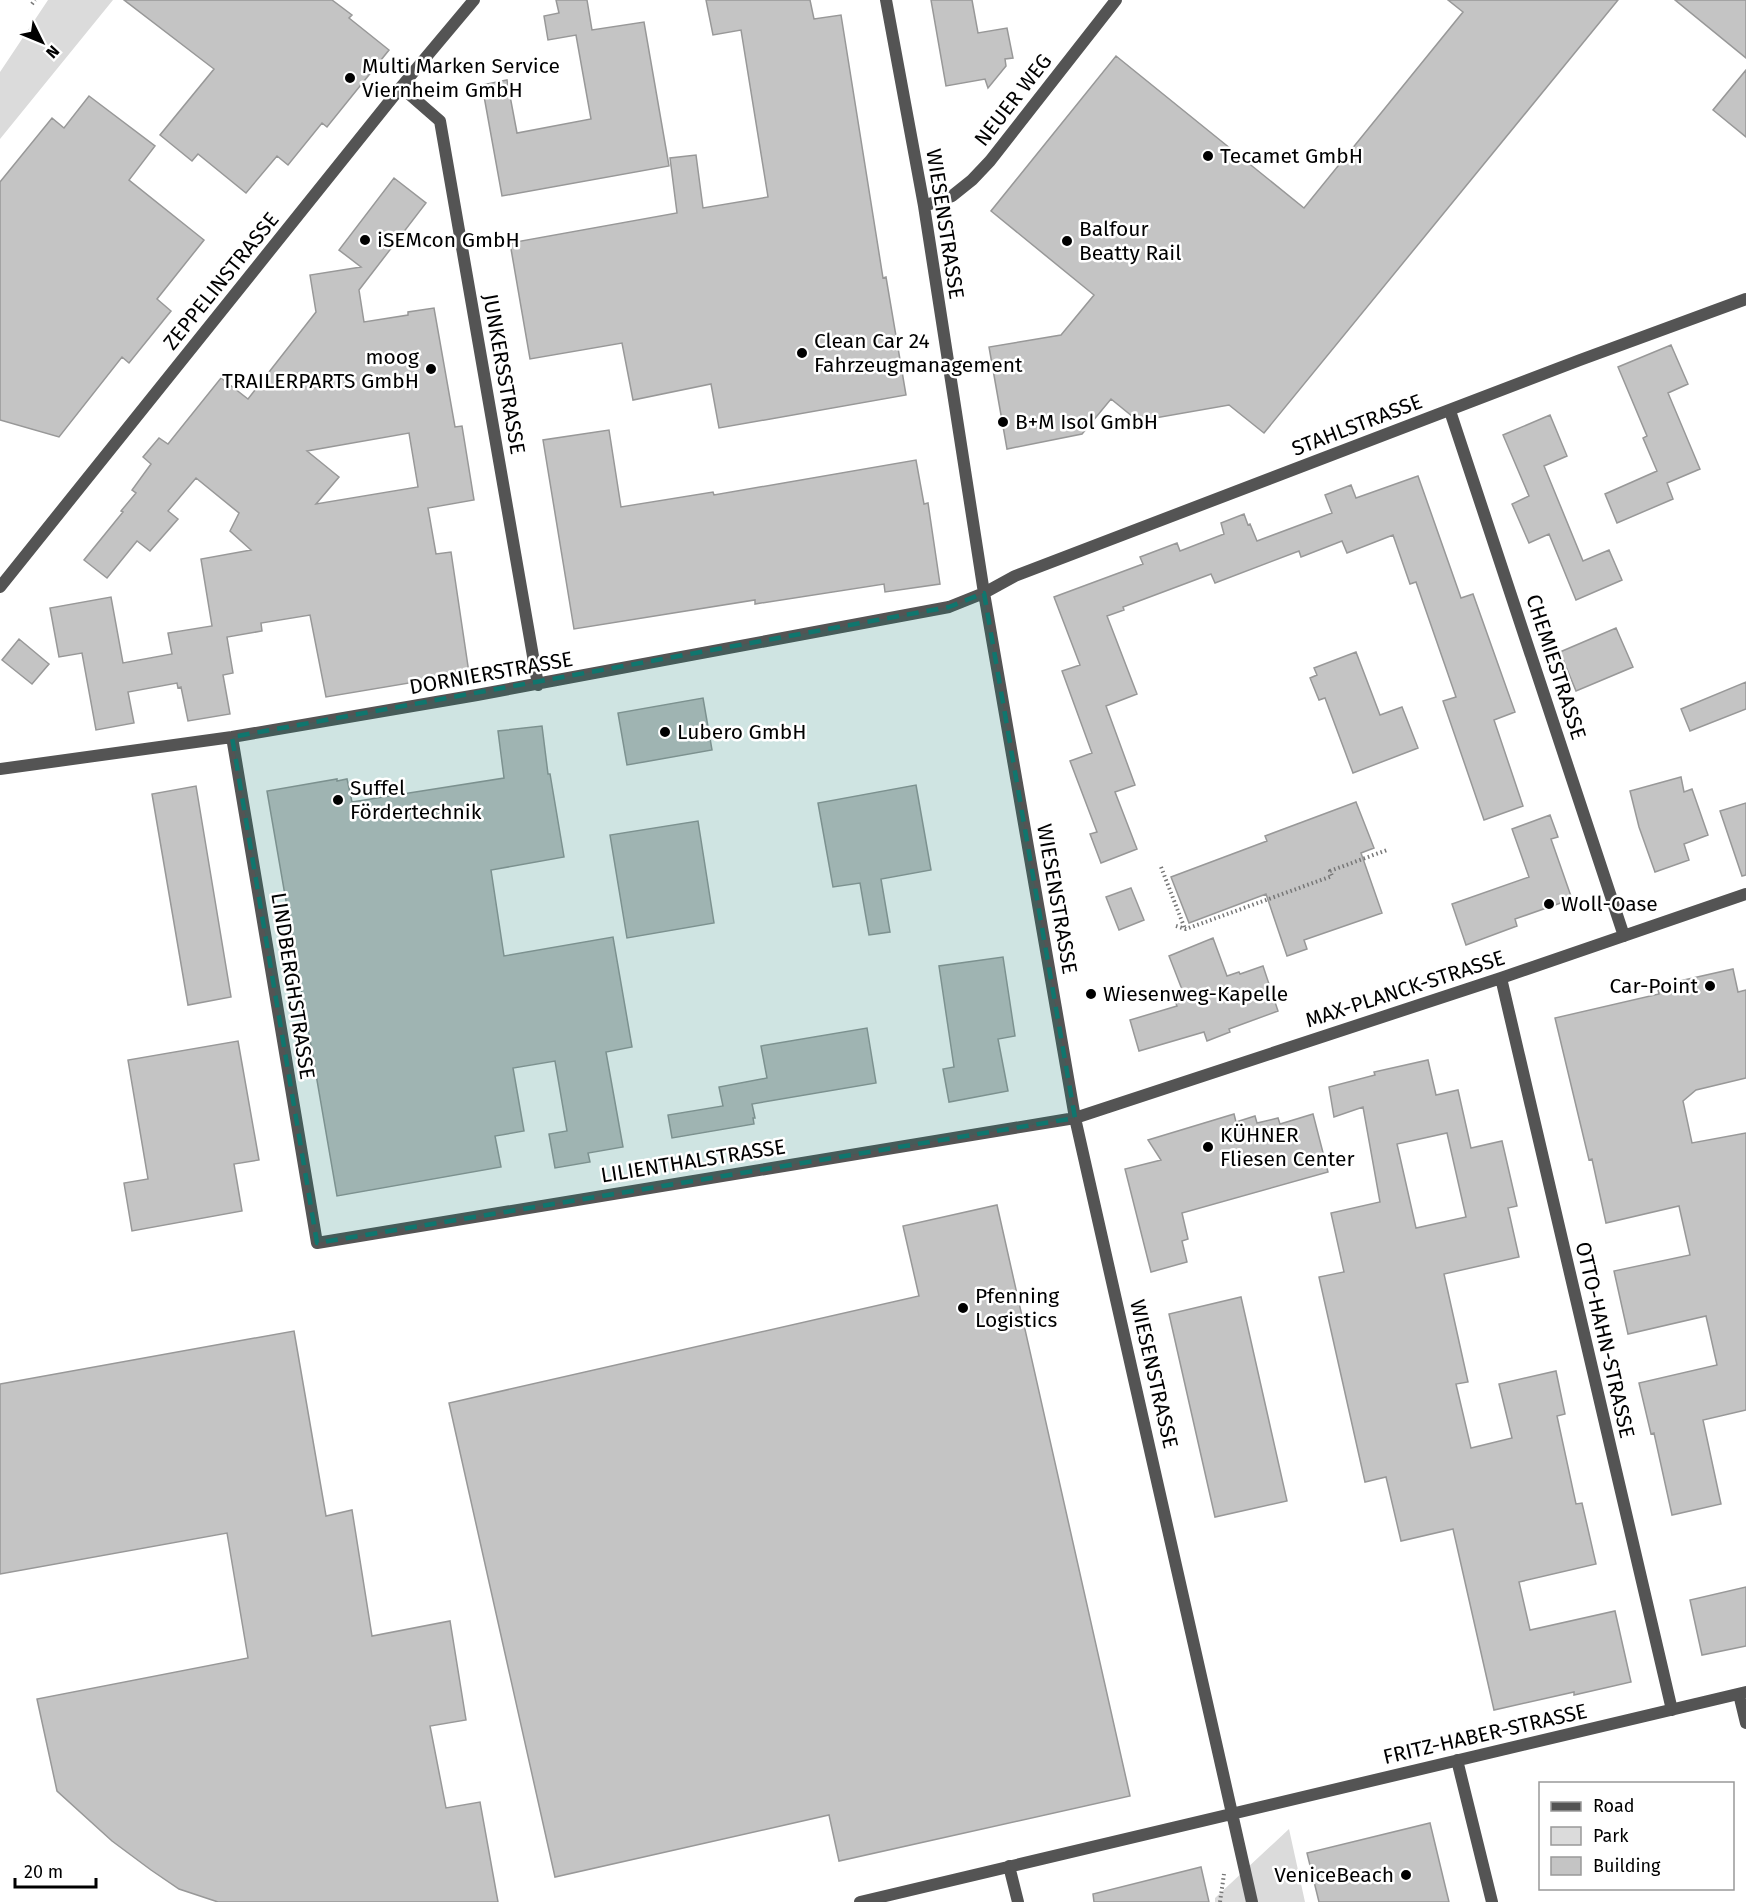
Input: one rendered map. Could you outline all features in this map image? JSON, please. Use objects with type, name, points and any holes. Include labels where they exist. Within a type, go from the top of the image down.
[{"type":"street","name":"ZEPPELINSTRASSE","points":[[0,587],[401,87],[474,0]]},
{"type":"street","name":"WIESENSTRASSE","points":[[886,0],[924,206],[984,593],[1075,1118],[1252,1902]]},
{"type":"street","name":"NEUER WEG","points":[[924,206],[952,196],[990,161],[1116,0]]},
{"type":"street","name":"JUNKERSSTRASSE","points":[[401,87],[440,121],[538,685]]},
{"type":"street","name":"STAHLSTRASSE","points":[[984,593],[1015,576],[1746,300]]},
{"type":"street","name":"CHEMIESTRASSE","points":[[1450,411],[1624,936]]},
{"type":"street","name":"DORNIERSTRASSE","points":[[0,770],[232,737],[538,685],[950,607],[984,593]]},
{"type":"street","name":"LINDBERGHSTRASSE","points":[[232,737],[316,1243]]},
{"type":"street","name":"MAX-PLANCK-STRASSE","points":[[1075,1118],[1501,978],[1746,894]]},
{"type":"street","name":"OTTO-HAHN-STRASSE","points":[[1501,978],[1672,1710]]},
{"type":"street","name":"LILIENTHALSTRASSE","points":[[316,1243],[1075,1118]]},
{"type":"street","name":"FRITZ-HABER-STRASSE","points":[[860,1902],[1742,1693]]},
{"type":"street","points":[[1742,1693],[1746,1723]]},
{"type":"street","points":[[1457,1760],[1492,1902]]},
{"type":"street","points":[[1009,1866],[1018,1902]]},
{"type":"path","points":[[1176,926],[1186,929],[1332,876],[1330,871],[1387,850]]},
{"type":"path","points":[[1161,867],[1186,929]]},
{"type":"highlighted area","points":[[984,593],[1075,1118],[317,1243],[232,737],[949,607]]},
{"type":"green space","points":[[48,0],[113,0],[0,139],[0,72]]},
{"type":"green space","points":[[1289,1829],[1305,1902],[1215,1902],[1215,1898]]},
{"type":"building","points":[[124,0],[332,0],[352,15],[349,18],[389,50],[327,127],[322,123],[288,165],[277,156],[246,193],[198,154],[192,161],[160,135],[214,69]]},
{"type":"building","points":[[556,0],[587,0],[592,30],[644,22],[669,166],[502,196],[482,85],[507,80],[517,133],[591,119],[576,35],[548,40],[544,16],[559,13]]},
{"type":"building","points":[[706,0],[810,0],[814,19],[841,15],[883,278],[886,277],[906,395],[719,428],[711,384],[633,400],[622,343],[530,359],[510,243],[677,213],[670,158],[696,155],[703,208],[768,197],[741,30],[713,35]]},
{"type":"building","points":[[931,0],[972,0],[978,33],[1007,28],[1013,58],[1005,59],[1006,66],[988,88],[985,79],[946,86]]},
{"type":"building","points":[[1448,0],[1618,0],[1264,433],[1229,405],[1138,421],[1111,399],[1082,434],[1007,449],[989,347],[1061,335],[1094,295],[991,211],[1116,56],[1304,208],[1463,12]]},
{"type":"building","points":[[1675,0],[1746,0],[1746,58]]},
{"type":"building","points":[[1746,70],[1746,137],[1713,110]]},
{"type":"building","points":[[89,96],[155,146],[129,180],[204,240],[157,299],[171,311],[129,363],[122,357],[59,437],[0,420],[0,182],[52,118],[64,128]]},
{"type":"building","points":[[394,178],[426,203],[359,290],[364,322],[434,308],[455,427],[462,426],[474,500],[428,508],[436,554],[451,552],[469,673],[326,697],[310,615],[261,623],[262,631],[227,637],[233,673],[223,675],[230,714],[188,721],[181,687],[178,688],[177,683],[128,692],[134,723],[96,730],[82,653],[59,657],[50,608],[111,597],[123,663],[172,654],[168,633],[212,626],[201,559],[251,550],[230,531],[239,513],[196,478],[168,511],[178,519],[150,551],[137,541],[107,578],[84,560],[136,493],[132,490],[151,464],[143,457],[159,438],[168,444],[221,378],[248,399],[316,312],[310,275],[361,267],[339,250]],"holes":[[[409,433],[418,487],[316,504],[339,477],[307,451]]]},
{"type":"building","points":[[1671,345],[1688,384],[1668,393],[1700,469],[1667,483],[1673,499],[1617,523],[1605,494],[1657,471],[1643,438],[1647,436],[1618,367]]},
{"type":"building","points":[[1550,415],[1567,456],[1544,466],[1583,561],[1609,550],[1622,580],[1576,600],[1549,534],[1529,543],[1512,504],[1529,496],[1503,435]]},
{"type":"building","points":[[609,430],[621,507],[713,492],[714,495],[916,460],[924,504],[928,503],[940,584],[885,592],[884,584],[755,604],[755,600],[574,629],[543,440]]},
{"type":"building","points":[[1418,476],[1461,598],[1473,594],[1515,712],[1494,720],[1523,806],[1484,820],[1443,701],[1456,697],[1416,582],[1410,584],[1393,535],[1347,553],[1342,541],[1301,557],[1299,551],[1215,583],[1211,574],[1123,607],[1124,610],[1107,616],[1137,694],[1106,706],[1135,785],[1115,792],[1137,849],[1101,863],[1090,834],[1097,832],[1070,761],[1092,753],[1062,671],[1080,665],[1054,597],[1143,564],[1140,557],[1177,543],[1180,551],[1224,534],[1221,523],[1244,514],[1257,541],[1332,513],[1325,495],[1351,485],[1356,498]]},
{"type":"building","points":[[1616,628],[1633,667],[1576,691],[1560,652]]},
{"type":"building","points":[[19,639],[49,664],[32,684],[2,660]]},
{"type":"building","points":[[1356,652],[1380,715],[1402,707],[1418,748],[1353,773],[1325,698],[1319,700],[1310,678],[1317,675],[1314,668]]},
{"type":"building","points":[[1746,682],[1746,709],[1690,731],[1681,709]]},
{"type":"building","name":"Lubero GmbH","points":[[703,698],[712,750],[627,765],[618,713]]},
{"type":"building","points":[[542,726],[548,774],[550,774],[564,857],[491,870],[504,956],[613,937],[632,1047],[606,1052],[623,1147],[588,1153],[590,1162],[555,1168],[549,1134],[567,1131],[555,1061],[513,1068],[524,1131],[495,1136],[501,1167],[337,1196],[267,791],[347,779],[352,802],[504,778],[498,731]]},
{"type":"building","points":[[1681,777],[1684,792],[1692,789],[1708,835],[1684,844],[1689,860],[1655,872],[1639,827],[1630,791]]},
{"type":"building","points":[[916,785],[931,870],[881,879],[890,932],[869,935],[860,883],[833,887],[818,803]]},
{"type":"building","points":[[196,786],[231,997],[188,1005],[152,794]]},
{"type":"building","points":[[1356,802],[1374,848],[1361,853],[1382,913],[1304,940],[1307,949],[1287,956],[1266,894],[1189,923],[1171,877],[1267,841],[1265,836]]},
{"type":"building","points":[[1746,803],[1746,875],[1742,876],[1720,811]]},
{"type":"building","points":[[1550,815],[1558,837],[1551,839],[1572,899],[1515,919],[1517,926],[1466,945],[1452,904],[1529,877],[1512,829]]},
{"type":"building","points":[[698,821],[714,923],[627,938],[610,835]]},
{"type":"building","points":[[1131,888],[1144,920],[1119,930],[1106,897]]},
{"type":"building","points":[[1213,938],[1227,976],[1263,966],[1278,1011],[1229,1029],[1230,1032],[1207,1041],[1204,1032],[1139,1051],[1130,1020],[1177,1006],[1173,995],[1183,992],[1169,956]]},
{"type":"building","points":[[1003,957],[1015,1036],[998,1039],[1008,1091],[949,1102],[943,1069],[954,1067],[939,966]]},
{"type":"building","points":[[1733,969],[1738,992],[1746,990],[1746,1078],[1696,1090],[1683,1101],[1692,1143],[1746,1133],[1746,1410],[1703,1420],[1721,1504],[1672,1515],[1654,1433],[1651,1434],[1639,1383],[1717,1365],[1706,1316],[1628,1334],[1614,1271],[1690,1255],[1679,1206],[1606,1223],[1592,1159],[1589,1160],[1555,1018],[1659,994],[1657,986]]},
{"type":"building","points":[[867,1028],[876,1083],[752,1104],[754,1124],[672,1138],[668,1115],[723,1106],[719,1087],[767,1078],[761,1046]]},
{"type":"building","points":[[238,1041],[259,1160],[234,1164],[242,1211],[132,1231],[124,1183],[148,1179],[128,1060]]},
{"type":"building","points":[[1428,1060],[1436,1095],[1458,1090],[1471,1148],[1502,1141],[1517,1206],[1508,1208],[1519,1257],[1444,1274],[1468,1382],[1456,1384],[1471,1448],[1512,1438],[1499,1384],[1556,1371],[1565,1414],[1557,1416],[1576,1504],[1582,1503],[1596,1564],[1519,1582],[1530,1630],[1615,1611],[1631,1682],[1494,1710],[1453,1529],[1401,1541],[1386,1477],[1365,1482],[1319,1277],[1344,1272],[1331,1213],[1380,1202],[1363,1107],[1334,1117],[1329,1087],[1375,1075],[1374,1072]],"holes":[[[1447,1133],[1466,1217],[1416,1228],[1397,1144]]]},
{"type":"building","points":[[1234,1114],[1236,1122],[1255,1116],[1257,1123],[1278,1118],[1280,1124],[1313,1114],[1328,1172],[1182,1213],[1188,1239],[1182,1241],[1187,1262],[1151,1272],[1125,1169],[1161,1160],[1148,1140]]},
{"type":"building","points":[[997,1205],[1130,1796],[839,1861],[829,1815],[555,1877],[449,1403],[919,1296],[903,1226]]},
{"type":"building","points":[[1241,1297],[1287,1501],[1215,1517],[1169,1314]]},
{"type":"building","points":[[294,1331],[326,1516],[352,1510],[372,1636],[450,1621],[466,1720],[430,1726],[446,1808],[480,1802],[498,1902],[218,1902],[179,1889],[151,1870],[112,1841],[57,1791],[37,1699],[248,1658],[227,1533],[0,1574],[0,1384]]},
{"type":"building","points":[[1746,1587],[1746,1646],[1702,1655],[1690,1600]]},
{"type":"building","points":[[1430,1823],[1449,1902],[1319,1902],[1307,1853]]},
{"type":"building","points":[[1201,1867],[1209,1902],[1094,1902],[1093,1894]]},
{"type":"place","name":"Multi Marken Service Viernheim GmbH","points":[[350,78]]},
{"type":"place","name":"Tecamet GmbH","points":[[1208,156]]},
{"type":"place","name":"iSEMcon GmbH","points":[[365,240]]},
{"type":"place","name":"Balfour Beatty Rail","points":[[1067,241]]},
{"type":"place","name":"Clean Car 24 Fahrzeugmanagement","points":[[802,353]]},
{"type":"place","name":"moog TRAILERPARTS GmbH","points":[[431,369]]},
{"type":"place","name":"B+M Isol GmbH","points":[[1003,422]]},
{"type":"place","name":"Lubero GmbH","points":[[665,732]]},
{"type":"place","name":"Suffel Fördertechnik","points":[[338,800]]},
{"type":"place","name":"Woll-Oase","points":[[1549,904]]},
{"type":"place","name":"Car-Point","points":[[1710,986]]},
{"type":"place","name":"Wiesenweg-Kapelle","points":[[1091,994]]},
{"type":"place","name":"KÜHNER Fliesen Center","points":[[1208,1147]]},
{"type":"place","name":"Pfenning Logistics","points":[[963,1308]]},
{"type":"place","name":"VeniceBeach","points":[[1406,1875]]}]
